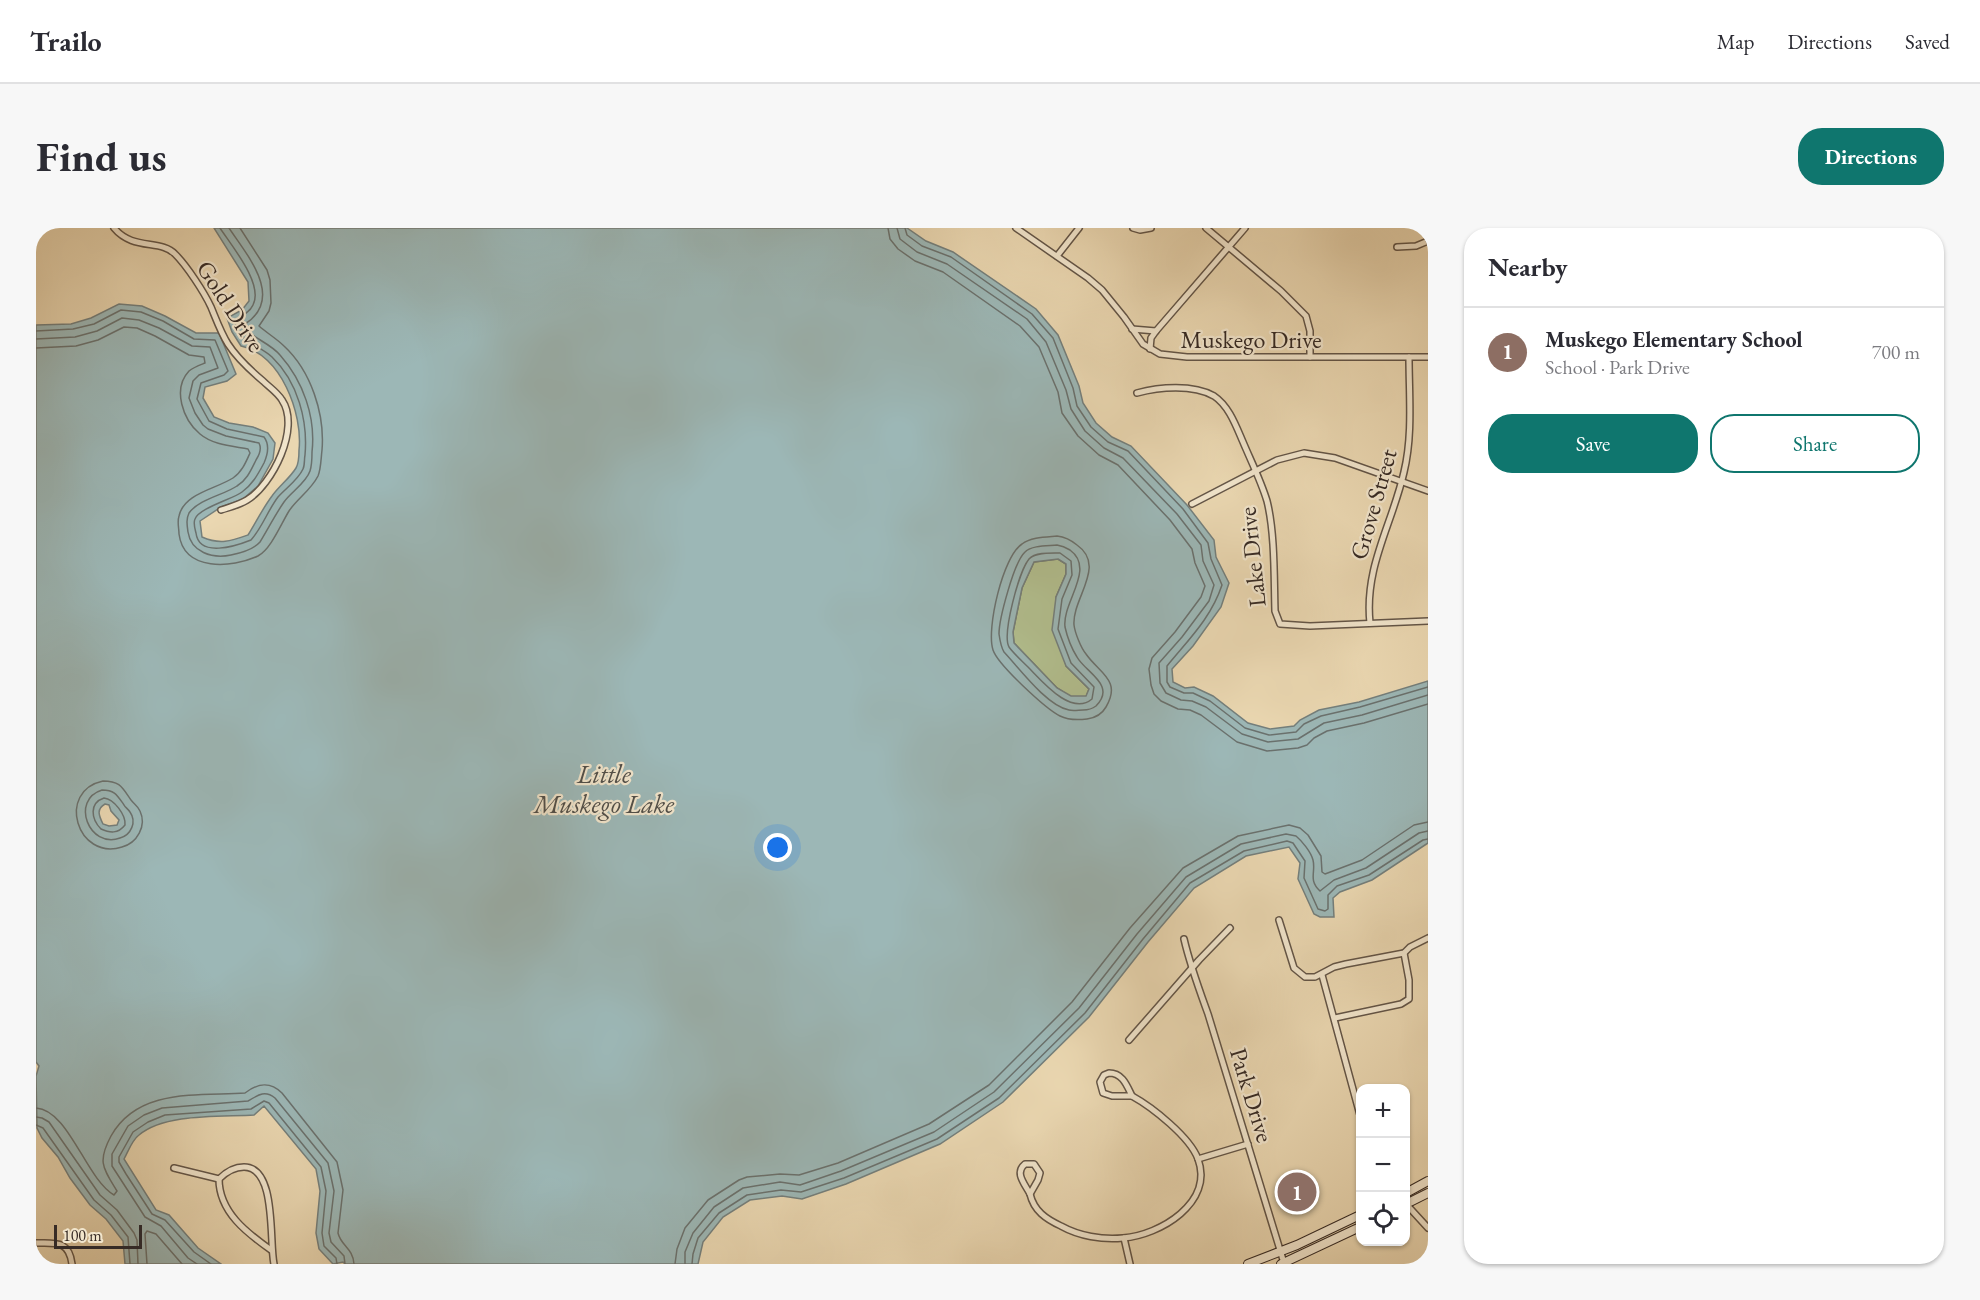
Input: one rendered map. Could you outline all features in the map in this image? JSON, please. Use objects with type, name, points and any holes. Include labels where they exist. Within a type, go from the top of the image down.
[{"type":"main road","points":[[1408,1192],[1428,1181]]},
{"type":"main road","points":[[1410,1202],[1428,1193]]},
{"type":"main road","points":[[1248,1264],[1356,1217]]},
{"type":"main road","points":[[1283,1264],[1356,1229]]},
{"type":"street","name":"Gold Drive","points":[[114,228],[132,242],[164,248],[175,254],[194,281],[201,286],[217,324],[236,354],[279,396],[287,408],[288,430],[284,449],[262,487],[248,500],[221,510]]},
{"type":"street","name":"Muskego Drive","points":[[1016,228],[1102,290],[1120,311],[1139,340],[1160,354],[1176,357],[1428,357]]},
{"type":"street","points":[[1057,256],[1079,228]]},
{"type":"street","points":[[1133,228],[1140,230],[1150,228]]},
{"type":"street","points":[[1206,228],[1281,291],[1306,316],[1310,331],[1310,357]]},
{"type":"street","points":[[1150,349],[1151,338],[1245,228]]},
{"type":"street","points":[[1397,247],[1416,246],[1428,241]]},
{"type":"street","points":[[1132,329],[1156,332]]},
{"type":"street","name":"Grove Street","points":[[1370,623],[1371,578],[1380,544],[1402,482],[1409,443],[1409,357]]},
{"type":"street","name":"Lake Drive","points":[[1137,393],[1177,388],[1211,395],[1224,406],[1234,422],[1269,510],[1275,611],[1280,624],[1293,626],[1370,623]]},
{"type":"street","points":[[1192,504],[1286,457],[1314,453],[1335,458],[1428,491]]},
{"type":"street","points":[[1370,623],[1428,621]]},
{"type":"street","points":[[1279,920],[1294,968],[1297,972],[1310,978],[1322,975],[1334,967],[1404,952],[1428,938]]},
{"type":"street","points":[[1129,1040],[1230,928]]},
{"type":"street","name":"Park Drive","points":[[1184,939],[1281,1251],[1283,1264]]},
{"type":"street","points":[[1335,1018],[1401,1004],[1409,999],[1409,980],[1404,952]]},
{"type":"street","points":[[1322,975],[1356,1099]]},
{"type":"street","points":[[1030,1194],[1040,1173],[1034,1164],[1025,1164],[1019,1173],[1033,1204],[1042,1215],[1066,1229],[1095,1237],[1124,1238],[1158,1228],[1189,1207],[1200,1182],[1198,1160],[1178,1132],[1165,1119],[1132,1096],[1118,1075],[1113,1073],[1104,1075],[1100,1085],[1104,1093],[1112,1096],[1132,1096]]},
{"type":"street","points":[[1198,1160],[1248,1144]]},
{"type":"street","points":[[219,1179],[231,1170],[244,1167],[255,1170],[262,1176],[267,1185],[274,1264]]},
{"type":"street","points":[[174,1168],[219,1179]]},
{"type":"street","points":[[219,1179],[223,1198],[234,1218],[244,1230],[271,1250]]},
{"type":"street","points":[[1410,1208],[1428,1228]]},
{"type":"street","points":[[1124,1238],[1130,1264]]},
{"type":"street","points":[[36,1243],[63,1245],[69,1253],[72,1264]]},
{"type":"green space","points":[[1058,559],[1066,564],[1066,574],[1056,597],[1066,666],[1089,689],[1086,697],[1071,697],[1057,688],[1014,643],[1013,632],[1022,588],[1034,562]]},
{"type":"water","name":"Little Muskego Lake","points":[[214,228],[907,228],[926,241],[953,252],[1036,309],[1058,335],[1079,386],[1083,403],[1096,423],[1112,437],[1131,446],[1187,505],[1214,540],[1216,557],[1229,583],[1221,607],[1193,646],[1172,669],[1173,682],[1185,688],[1194,687],[1213,696],[1248,723],[1270,729],[1294,726],[1300,720],[1319,710],[1359,702],[1428,681],[1428,843],[1372,880],[1340,892],[1333,898],[1334,917],[1320,917],[1314,914],[1298,879],[1300,863],[1289,847],[1246,856],[1194,888],[1089,1017],[1003,1102],[940,1144],[846,1184],[802,1199],[782,1196],[750,1200],[723,1217],[703,1242],[698,1264],[345,1264],[343,1262],[333,1264],[319,1249],[316,1233],[320,1191],[316,1169],[264,1106],[254,1115],[194,1118],[163,1123],[137,1137],[124,1159],[156,1210],[169,1215],[198,1248],[221,1264],[125,1264],[123,1241],[106,1219],[90,1205],[37,1128],[36,1076],[39,1066],[36,1062],[36,325],[71,324],[91,318],[119,304],[142,306],[196,333],[219,333],[236,374],[227,381],[205,387],[203,398],[214,417],[268,433],[275,443],[273,459],[258,486],[243,499],[221,507],[200,521],[202,537],[214,541],[231,540],[248,535],[275,492],[296,468],[299,457],[297,420],[287,388],[267,361],[255,351],[241,346],[227,318],[242,310],[249,301],[248,282]],"holes":[[[1058,559],[1066,564],[1066,574],[1056,597],[1052,630],[1066,666],[1089,689],[1086,696],[1071,696],[1057,688],[1014,643],[1013,632],[1022,588],[1034,562]],[[105,804],[109,805],[119,820],[117,825],[103,824],[99,810]]]},
{"type":"place","name":"Muskego Elementary School","points":[[1297,1192]]}]
